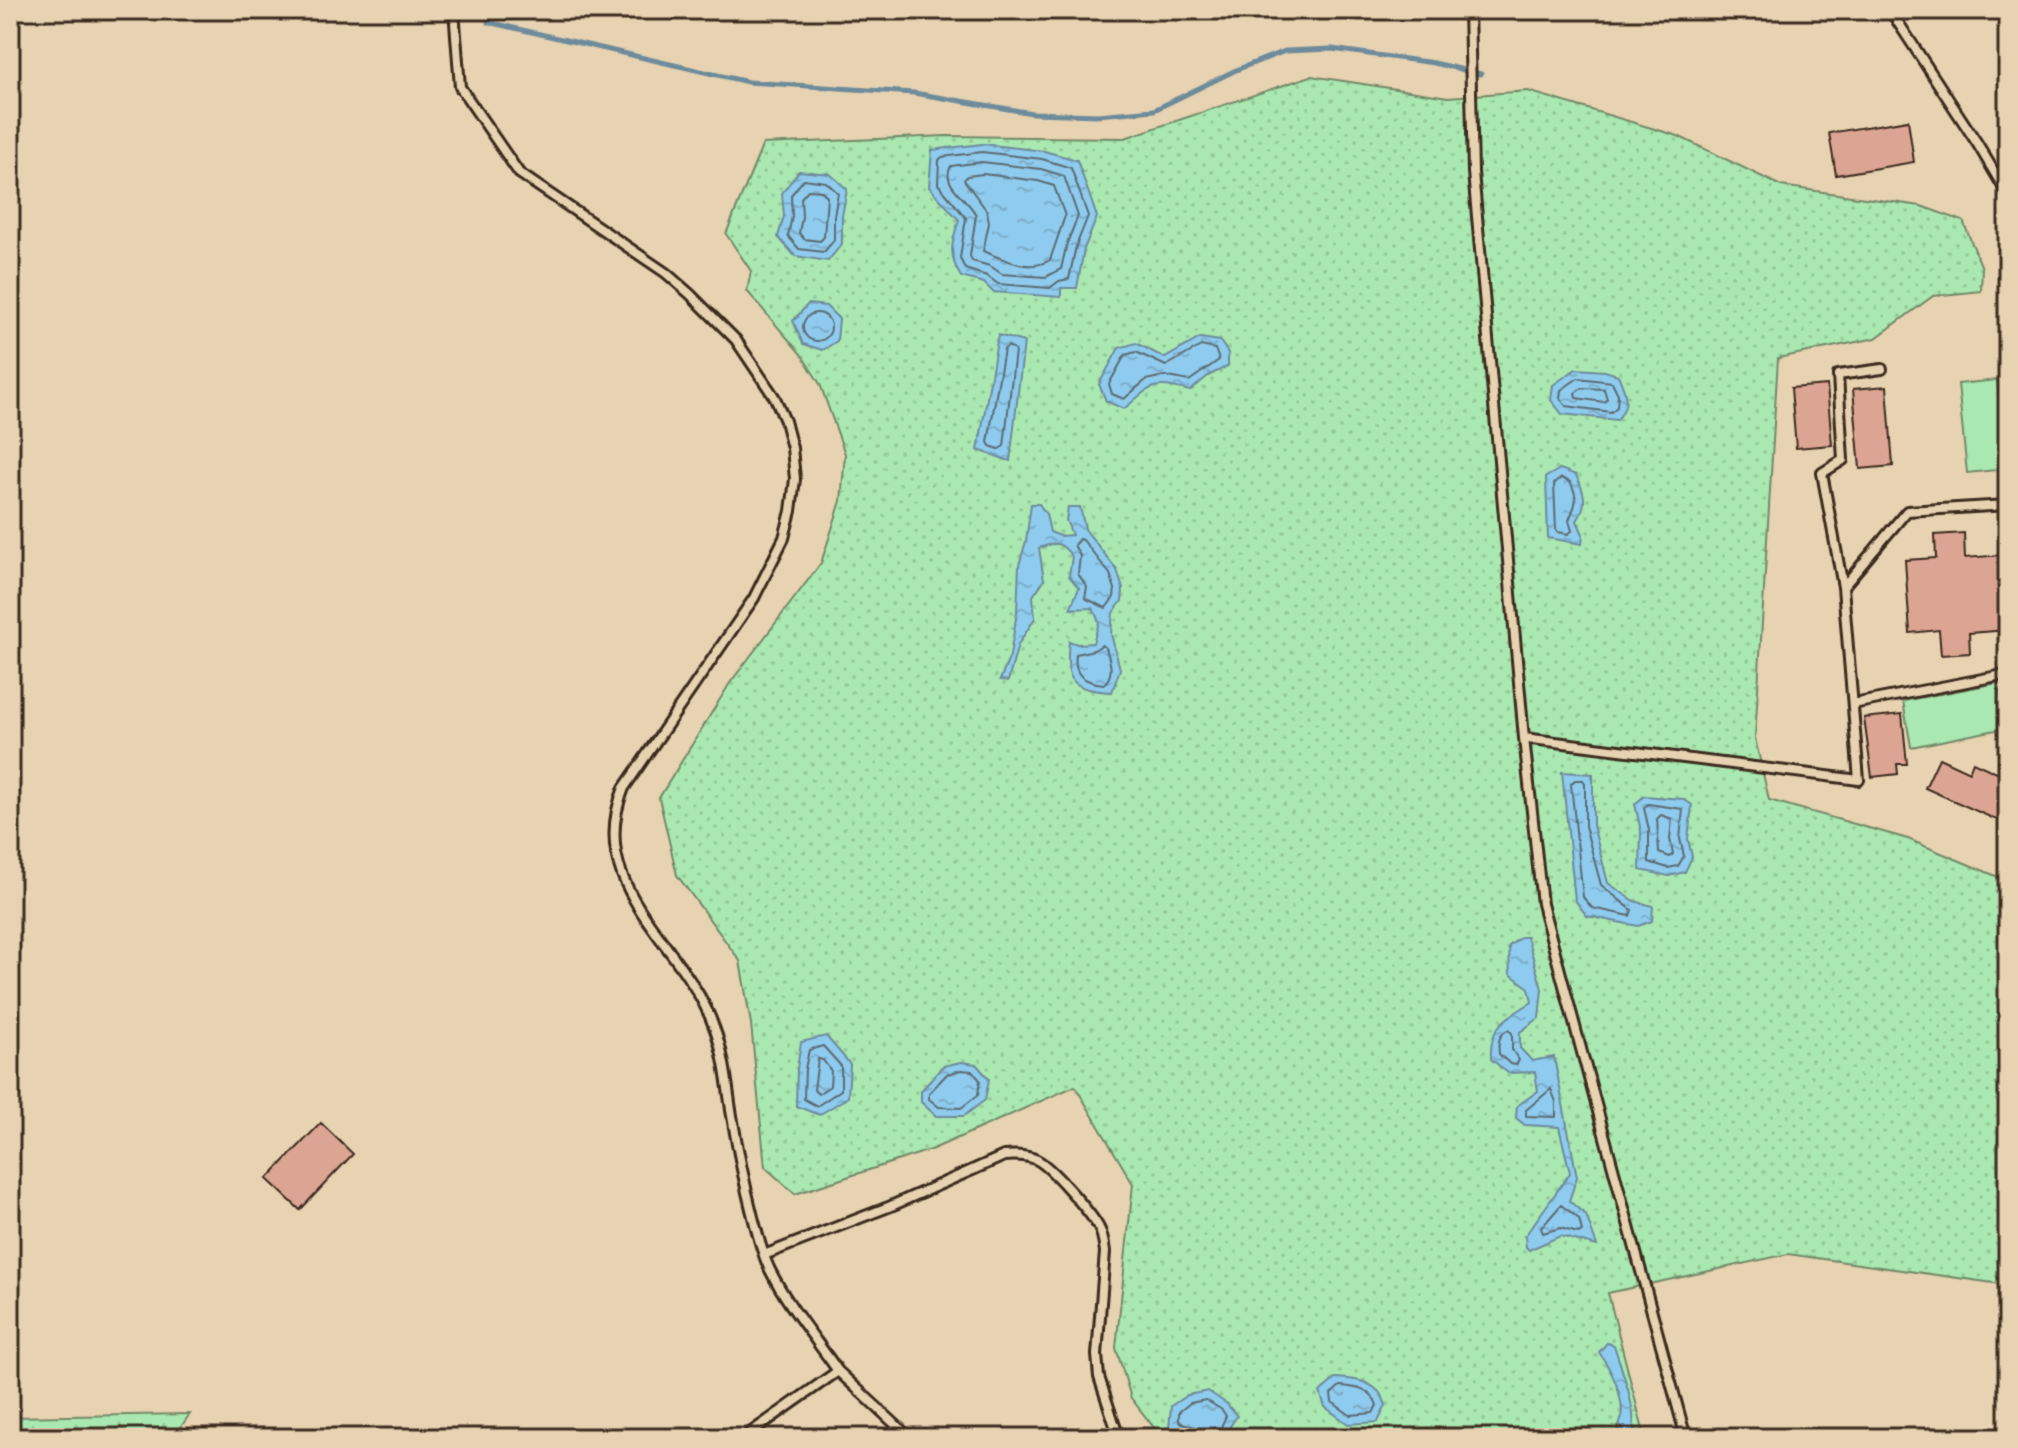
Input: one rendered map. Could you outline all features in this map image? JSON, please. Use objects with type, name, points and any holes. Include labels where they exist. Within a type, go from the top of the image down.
[{"type":"lane","points":[[454,10],[460,87],[519,173],[666,273],[715,317],[756,367],[785,421],[795,479],[784,538],[754,598],[624,788],[617,805],[613,844],[616,861],[635,903],[687,972],[715,1028],[741,1172],[769,1269],[838,1371],[910,1438]]},
{"type":"lane","points":[[1469,10],[1473,172],[1542,904],[1686,1438]]},
{"type":"lane","points":[[1890,10],[2008,195]]},
{"type":"lane","points":[[1524,738],[1859,780],[1843,587],[1822,473],[1843,460],[1838,375],[1882,369]]},
{"type":"lane","points":[[1843,587],[1907,511],[2008,505]]},
{"type":"lane","points":[[1853,704],[2008,674]]},
{"type":"lane","points":[[764,1255],[891,1206],[1004,1156],[1021,1155],[1038,1160],[1053,1172],[1102,1235],[1105,1252],[1097,1355],[1099,1377],[1119,1438]]},
{"type":"lane","points":[[743,1438],[838,1371]]},
{"type":"green space","points":[[1311,76],[1448,97],[1528,91],[1678,136],[1781,186],[1921,206],[1963,221],[1982,268],[1981,291],[1933,296],[1876,338],[1778,358],[1755,738],[1769,800],[1908,839],[2008,881],[2008,1285],[1788,1254],[1608,1293],[1644,1434],[1642,1438],[1451,1438],[1431,1434],[1412,1438],[1162,1438],[1131,1398],[1116,1348],[1133,1184],[1075,1086],[933,1149],[795,1194],[765,1167],[751,1024],[740,961],[677,875],[659,798],[730,683],[821,563],[841,501],[845,454],[820,384],[801,354],[747,291],[751,271],[726,234],[763,144],[946,136],[1125,138]]},
{"type":"green space","points":[[1997,380],[2006,469],[1967,473],[1958,384]]},
{"type":"green space","points":[[1998,683],[2006,728],[1911,747],[1903,701]]},
{"type":"green space","points":[[190,1414],[173,1438],[10,1438],[10,1417]]},
{"type":"water","points":[[982,144],[1044,151],[1077,160],[1097,217],[1084,249],[1077,288],[1061,288],[1061,297],[993,292],[984,283],[961,277],[952,249],[959,220],[929,187],[932,150]]},
{"type":"water","points":[[799,171],[830,174],[847,189],[842,216],[842,244],[828,261],[795,256],[778,237],[784,216],[782,193]]},
{"type":"water","points":[[808,304],[826,306],[839,319],[837,341],[823,350],[803,344],[793,321]]},
{"type":"water","points":[[998,335],[1024,342],[1010,461],[978,450]]},
{"type":"water","points":[[1200,338],[1220,341],[1228,353],[1228,366],[1208,376],[1190,391],[1168,386],[1154,387],[1124,409],[1106,401],[1099,384],[1119,348],[1136,343],[1165,358]]},
{"type":"water","points":[[1576,369],[1618,375],[1626,398],[1617,420],[1562,414],[1551,400],[1553,385]]},
{"type":"water","points":[[1560,469],[1576,475],[1583,493],[1583,509],[1577,521],[1583,534],[1582,544],[1548,538],[1546,477]]},
{"type":"water","points":[[1031,504],[1039,504],[1046,514],[1050,532],[1060,536],[1072,535],[1066,520],[1068,507],[1080,507],[1085,529],[1117,570],[1123,589],[1122,601],[1113,613],[1111,634],[1120,669],[1112,692],[1079,686],[1070,675],[1069,641],[1093,643],[1099,622],[1093,608],[1070,609],[1079,588],[1069,576],[1072,557],[1065,548],[1054,544],[1039,548],[1044,580],[1033,596],[1035,618],[1018,645],[1008,681],[1000,680],[1010,656],[1017,612],[1019,565]]},
{"type":"water","points":[[1562,772],[1593,774],[1593,825],[1608,883],[1634,901],[1653,906],[1652,921],[1638,926],[1587,916],[1575,900]]},
{"type":"water","points":[[1644,796],[1683,799],[1692,805],[1688,839],[1692,857],[1685,872],[1669,876],[1640,870],[1641,831],[1635,804]]},
{"type":"water","points":[[1521,937],[1527,937],[1542,989],[1539,1018],[1520,1032],[1520,1048],[1532,1061],[1554,1057],[1577,1177],[1569,1201],[1586,1215],[1597,1246],[1560,1236],[1529,1250],[1526,1247],[1525,1236],[1570,1173],[1559,1127],[1525,1125],[1516,1118],[1517,1106],[1538,1091],[1535,1072],[1508,1073],[1491,1059],[1496,1030],[1507,1018],[1532,1002],[1529,988],[1510,974],[1509,946]]},
{"type":"water","points":[[826,1036],[850,1064],[848,1097],[819,1115],[796,1106],[797,1069],[801,1042]]},
{"type":"water","points":[[961,1062],[976,1064],[989,1079],[985,1100],[964,1116],[936,1116],[921,1102],[921,1091],[943,1066]]},
{"type":"water","points":[[1607,1343],[1614,1345],[1628,1391],[1633,1415],[1633,1438],[1612,1438],[1618,1428],[1622,1406],[1616,1383],[1599,1352]]},
{"type":"water","points":[[1336,1378],[1367,1383],[1378,1391],[1386,1405],[1378,1422],[1348,1424],[1325,1407],[1320,1392]]},
{"type":"water","points":[[1208,1391],[1227,1404],[1237,1416],[1222,1438],[1169,1429],[1171,1406],[1187,1395]]},
{"type":"building","points":[[1908,120],[1914,162],[1836,175],[1829,133]]},
{"type":"building","points":[[1827,385],[1832,445],[1796,448],[1791,388]]},
{"type":"building","points":[[1887,386],[1893,466],[1860,469],[1853,389]]},
{"type":"building","points":[[1964,533],[1965,558],[2003,555],[2008,630],[1969,633],[1970,653],[1941,655],[1939,630],[1910,633],[1905,560],[1936,558],[1935,535]]},
{"type":"building","points":[[1902,714],[1907,764],[1897,764],[1898,774],[1872,777],[1864,718]]},
{"type":"building","points":[[1939,758],[1969,772],[1973,762],[2008,778],[2008,825],[1925,788]]},
{"type":"building","points":[[321,1123],[353,1154],[300,1210],[267,1179]]},
{"type":"waterway","points":[[488,22],[748,82],[914,93],[1032,113],[1098,115],[1154,110],[1236,70],[1285,51],[1332,49],[1434,63],[1481,74]]}]
